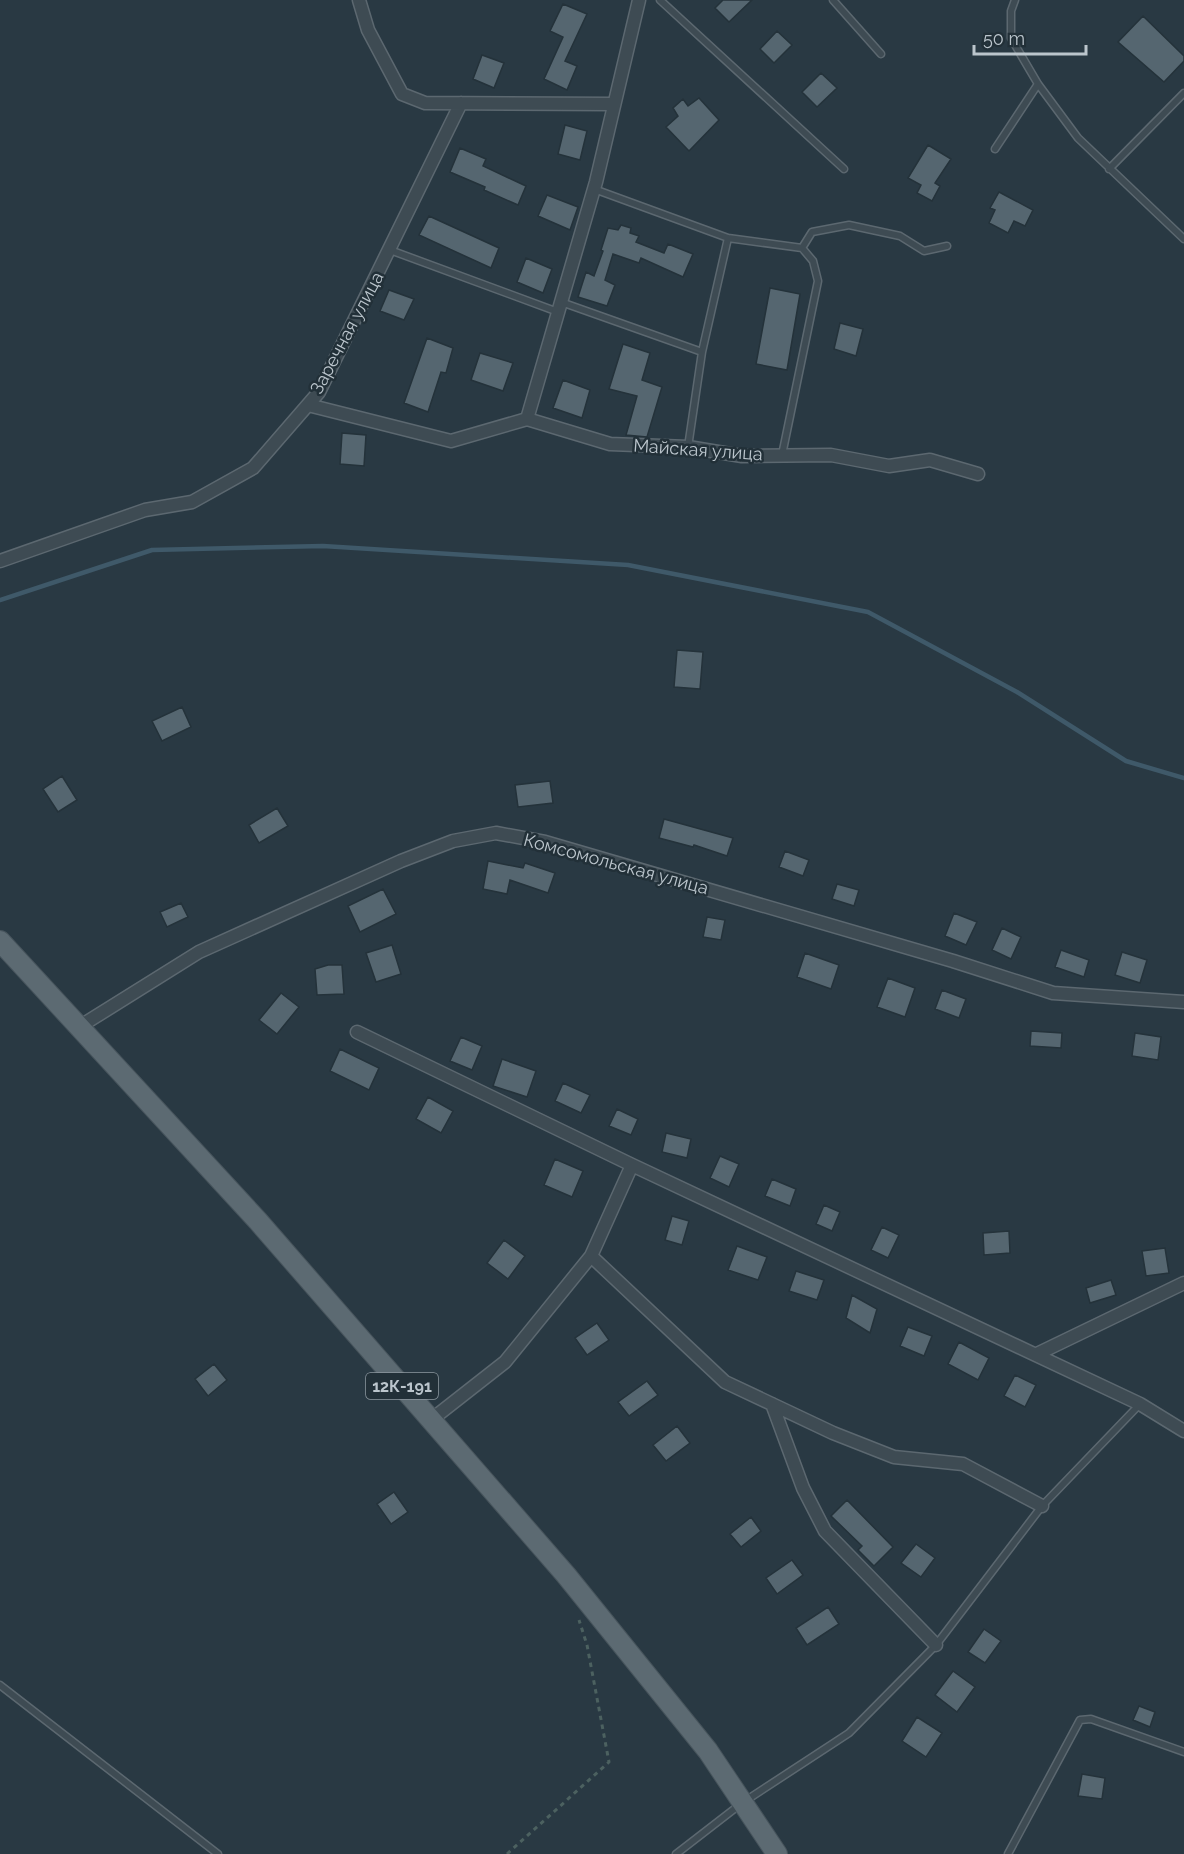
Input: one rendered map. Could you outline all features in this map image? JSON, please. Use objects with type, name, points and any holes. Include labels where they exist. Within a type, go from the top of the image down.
[{"type":"main road","name":"12К-191","points":[[0,940],[258,1221],[566,1575],[708,1751],[777,1854]]},
{"type":"street","points":[[359,0],[368,30],[402,94],[425,103],[614,104]]},
{"type":"street","points":[[308,405],[451,441],[527,420],[594,189],[639,0]]},
{"type":"street","name":"Заречная улица","points":[[0,561],[145,510],[192,502],[253,468],[319,392],[461,103]]},
{"type":"street","name":"Майская улица","points":[[527,420],[610,444],[688,447],[742,456],[831,454],[889,466],[930,460],[978,474]]},
{"type":"street","name":"Комсомольская улица","points":[[79,1027],[199,952],[401,861],[453,841],[496,833],[545,842],[953,961],[1053,993],[1184,1002]]},
{"type":"street","points":[[357,1032],[632,1165],[1037,1354],[1140,1404],[1184,1431]]},
{"type":"street","points":[[431,1420],[505,1362],[591,1256],[632,1165]]},
{"type":"street","points":[[591,1256],[725,1382],[833,1433],[894,1457],[963,1464],[1042,1506]]},
{"type":"street","points":[[1037,1354],[1184,1283]]},
{"type":"street","points":[[772,1404],[803,1488],[825,1531],[936,1645]]},
{"type":"lane","points":[[660,0],[843,169]]},
{"type":"lane","points":[[833,0],[880,54]]},
{"type":"lane","points":[[1015,0],[1011,11],[1011,38],[1038,84],[1078,138],[1184,239]]},
{"type":"lane","points":[[995,149],[1038,84]]},
{"type":"lane","points":[[1109,169],[1184,93]]},
{"type":"lane","points":[[594,189],[728,238],[802,248],[813,261],[818,281],[782,455]]},
{"type":"lane","points":[[802,248],[812,232],[849,225],[900,236],[924,251],[947,246]]},
{"type":"lane","points":[[688,447],[702,352],[728,238]]},
{"type":"lane","points":[[390,250],[702,352]]},
{"type":"lane","points":[[676,1854],[742,1803],[849,1733],[936,1645],[1042,1506],[1140,1404]]},
{"type":"lane","points":[[0,1685],[218,1854]]},
{"type":"lane","points":[[1008,1854],[1080,1720],[1091,1719],[1184,1752]]},
{"type":"path","points":[[507,1854],[609,1762],[587,1645],[578,1615]]},
{"type":"building","points":[[723,0],[752,0],[729,22],[715,8]]},
{"type":"building","points":[[563,4],[587,14],[565,61],[577,66],[567,90],[544,79],[563,37],[550,31]]},
{"type":"building","points":[[1143,16],[1184,56],[1184,61],[1164,82],[1118,42]]},
{"type":"building","points":[[777,31],[792,45],[774,63],[760,49]]},
{"type":"building","points":[[482,55],[504,63],[494,88],[473,79]]},
{"type":"building","points":[[821,73],[837,88],[817,107],[802,92]]},
{"type":"building","points":[[699,98],[719,120],[689,151],[666,127],[678,116],[673,108],[683,99],[688,106]]},
{"type":"building","points":[[565,125],[587,131],[580,160],[558,154]]},
{"type":"building","points":[[928,145],[951,159],[935,183],[940,186],[932,201],[917,193],[921,185],[908,178]]},
{"type":"building","points":[[460,148],[486,159],[483,166],[526,186],[518,205],[450,172]]},
{"type":"building","points":[[999,192],[1033,210],[1025,226],[1014,221],[1008,233],[989,223],[995,210],[990,208]]},
{"type":"building","points":[[547,195],[578,207],[570,230],[538,216]]},
{"type":"building","points":[[429,216],[499,248],[491,268],[419,235]]},
{"type":"building","points":[[621,225],[631,228],[630,233],[639,236],[636,242],[664,253],[668,244],[693,254],[683,277],[641,258],[639,263],[613,254],[605,280],[615,285],[607,306],[578,297],[586,272],[594,276],[608,228],[618,230]]},
{"type":"building","points":[[526,258],[552,269],[543,293],[517,282]]},
{"type":"building","points":[[770,288],[800,294],[787,370],[756,364]]},
{"type":"building","points":[[389,290],[414,299],[404,320],[380,311]]},
{"type":"building","points":[[840,323],[863,329],[856,356],[834,349]]},
{"type":"building","points":[[427,338],[453,348],[446,373],[441,372],[428,412],[404,403]]},
{"type":"building","points":[[623,344],[650,353],[642,380],[662,387],[647,437],[626,435],[637,396],[609,389]]},
{"type":"building","points":[[480,353],[513,363],[503,391],[471,380]]},
{"type":"building","points":[[563,380],[590,390],[582,418],[553,408]]},
{"type":"building","points":[[342,433],[366,435],[364,466],[340,464]]},
{"type":"building","points":[[677,650],[703,652],[700,689],[674,687]]},
{"type":"building","points":[[182,707],[191,727],[162,741],[152,721]]},
{"type":"building","points":[[62,776],[77,800],[58,812],[43,789]]},
{"type":"building","points":[[550,781],[553,803],[518,807],[515,785]]},
{"type":"building","points":[[277,808],[288,826],[259,843],[249,825]]},
{"type":"building","points":[[664,819],[733,838],[727,856],[694,845],[693,847],[659,838]]},
{"type":"building","points":[[785,851],[809,860],[803,876],[779,867]]},
{"type":"building","points":[[488,861],[523,868],[525,863],[555,873],[548,893],[510,880],[507,894],[483,889]]},
{"type":"building","points":[[837,884],[859,890],[854,906],[832,899]]},
{"type":"building","points":[[383,889],[396,914],[360,932],[348,906]]},
{"type":"building","points":[[181,903],[188,917],[167,927],[160,912]]},
{"type":"building","points":[[954,913],[977,922],[966,945],[945,936]]},
{"type":"building","points":[[707,917],[725,920],[721,940],[703,937]]},
{"type":"building","points":[[1002,928],[1021,937],[1011,959],[992,950]]},
{"type":"building","points":[[392,945],[401,974],[376,982],[366,953]]},
{"type":"building","points":[[1061,950],[1089,960],[1084,977],[1055,967]]},
{"type":"building","points":[[1122,952],[1147,960],[1140,983],[1115,975]]},
{"type":"building","points":[[805,953],[839,965],[831,989],[797,977]]},
{"type":"building","points":[[328,965],[342,965],[344,994],[317,995],[315,969]]},
{"type":"building","points":[[888,978],[915,988],[905,1017],[877,1007]]},
{"type":"building","points":[[942,990],[966,999],[959,1018],[935,1009]]},
{"type":"building","points":[[281,993],[299,1007],[277,1034],[259,1020]]},
{"type":"building","points":[[1031,1031],[1062,1033],[1061,1048],[1030,1046]]},
{"type":"building","points":[[1135,1033],[1161,1037],[1158,1060],[1132,1056]]},
{"type":"building","points":[[461,1037],[482,1046],[472,1070],[450,1061]]},
{"type":"building","points":[[340,1049],[379,1068],[369,1090],[330,1071]]},
{"type":"building","points":[[502,1059],[536,1071],[527,1097],[493,1086]]},
{"type":"building","points":[[563,1083],[590,1095],[581,1113],[555,1101]]},
{"type":"building","points":[[428,1097],[453,1111],[441,1133],[416,1119]]},
{"type":"building","points":[[617,1109],[638,1119],[631,1135],[609,1126]]},
{"type":"building","points":[[666,1133],[691,1139],[687,1158],[662,1152]]},
{"type":"building","points":[[720,1156],[739,1164],[729,1187],[710,1178]]},
{"type":"building","points":[[555,1159],[583,1171],[572,1197],[544,1185]]},
{"type":"building","points":[[772,1179],[796,1189],[790,1206],[765,1196]]},
{"type":"building","points":[[824,1205],[840,1212],[832,1231],[816,1224]]},
{"type":"building","points":[[672,1216],[689,1221],[682,1245],[665,1240]]},
{"type":"building","points":[[882,1227],[899,1235],[888,1258],[871,1250]]},
{"type":"building","points":[[1009,1231],[1010,1253],[984,1255],[983,1233]]},
{"type":"building","points":[[504,1240],[525,1256],[508,1279],[487,1263]]},
{"type":"building","points":[[737,1246],[767,1257],[758,1280],[728,1270]]},
{"type":"building","points":[[1165,1248],[1169,1273],[1146,1276],[1142,1251]]},
{"type":"building","points":[[796,1271],[824,1280],[817,1300],[789,1291]]},
{"type":"building","points":[[1111,1280],[1116,1295],[1090,1303],[1086,1288]]},
{"type":"building","points":[[852,1295],[877,1309],[870,1333],[846,1318]]},
{"type":"building","points":[[597,1323],[609,1340],[587,1355],[575,1338]]},
{"type":"building","points":[[908,1327],[932,1336],[924,1356],[900,1346]]},
{"type":"building","points":[[959,1342],[989,1358],[978,1380],[948,1364]]},
{"type":"building","points":[[214,1364],[227,1380],[208,1396],[195,1379]]},
{"type":"building","points":[[1015,1375],[1036,1385],[1025,1407],[1004,1396]]},
{"type":"building","points":[[647,1381],[658,1395],[629,1416],[618,1402]]},
{"type":"building","points":[[677,1426],[690,1443],[666,1461],[653,1445]]},
{"type":"building","points":[[394,1492],[408,1512],[391,1524],[377,1504]]},
{"type":"building","points":[[847,1500],[893,1547],[874,1566],[858,1550],[862,1546],[831,1516]]},
{"type":"building","points":[[751,1517],[761,1531],[741,1547],[730,1534]]},
{"type":"building","points":[[916,1544],[935,1558],[921,1577],[901,1563]]},
{"type":"building","points":[[792,1560],[803,1575],[777,1594],[766,1578]]},
{"type":"building","points":[[828,1607],[839,1624],[807,1645],[796,1628]]},
{"type":"building","points":[[984,1629],[1001,1641],[985,1663],[968,1652]]},
{"type":"building","points":[[953,1671],[975,1687],[957,1712],[935,1695]]},
{"type":"building","points":[[1139,1706],[1155,1712],[1150,1727],[1133,1720]]},
{"type":"building","points":[[917,1717],[942,1733],[926,1757],[902,1741]]},
{"type":"building","points":[[1082,1774],[1105,1778],[1102,1799],[1078,1796]]},
{"type":"waterway","points":[[0,600],[152,550],[323,546],[628,565],[868,612],[1017,692],[1126,761],[1184,778]]}]
